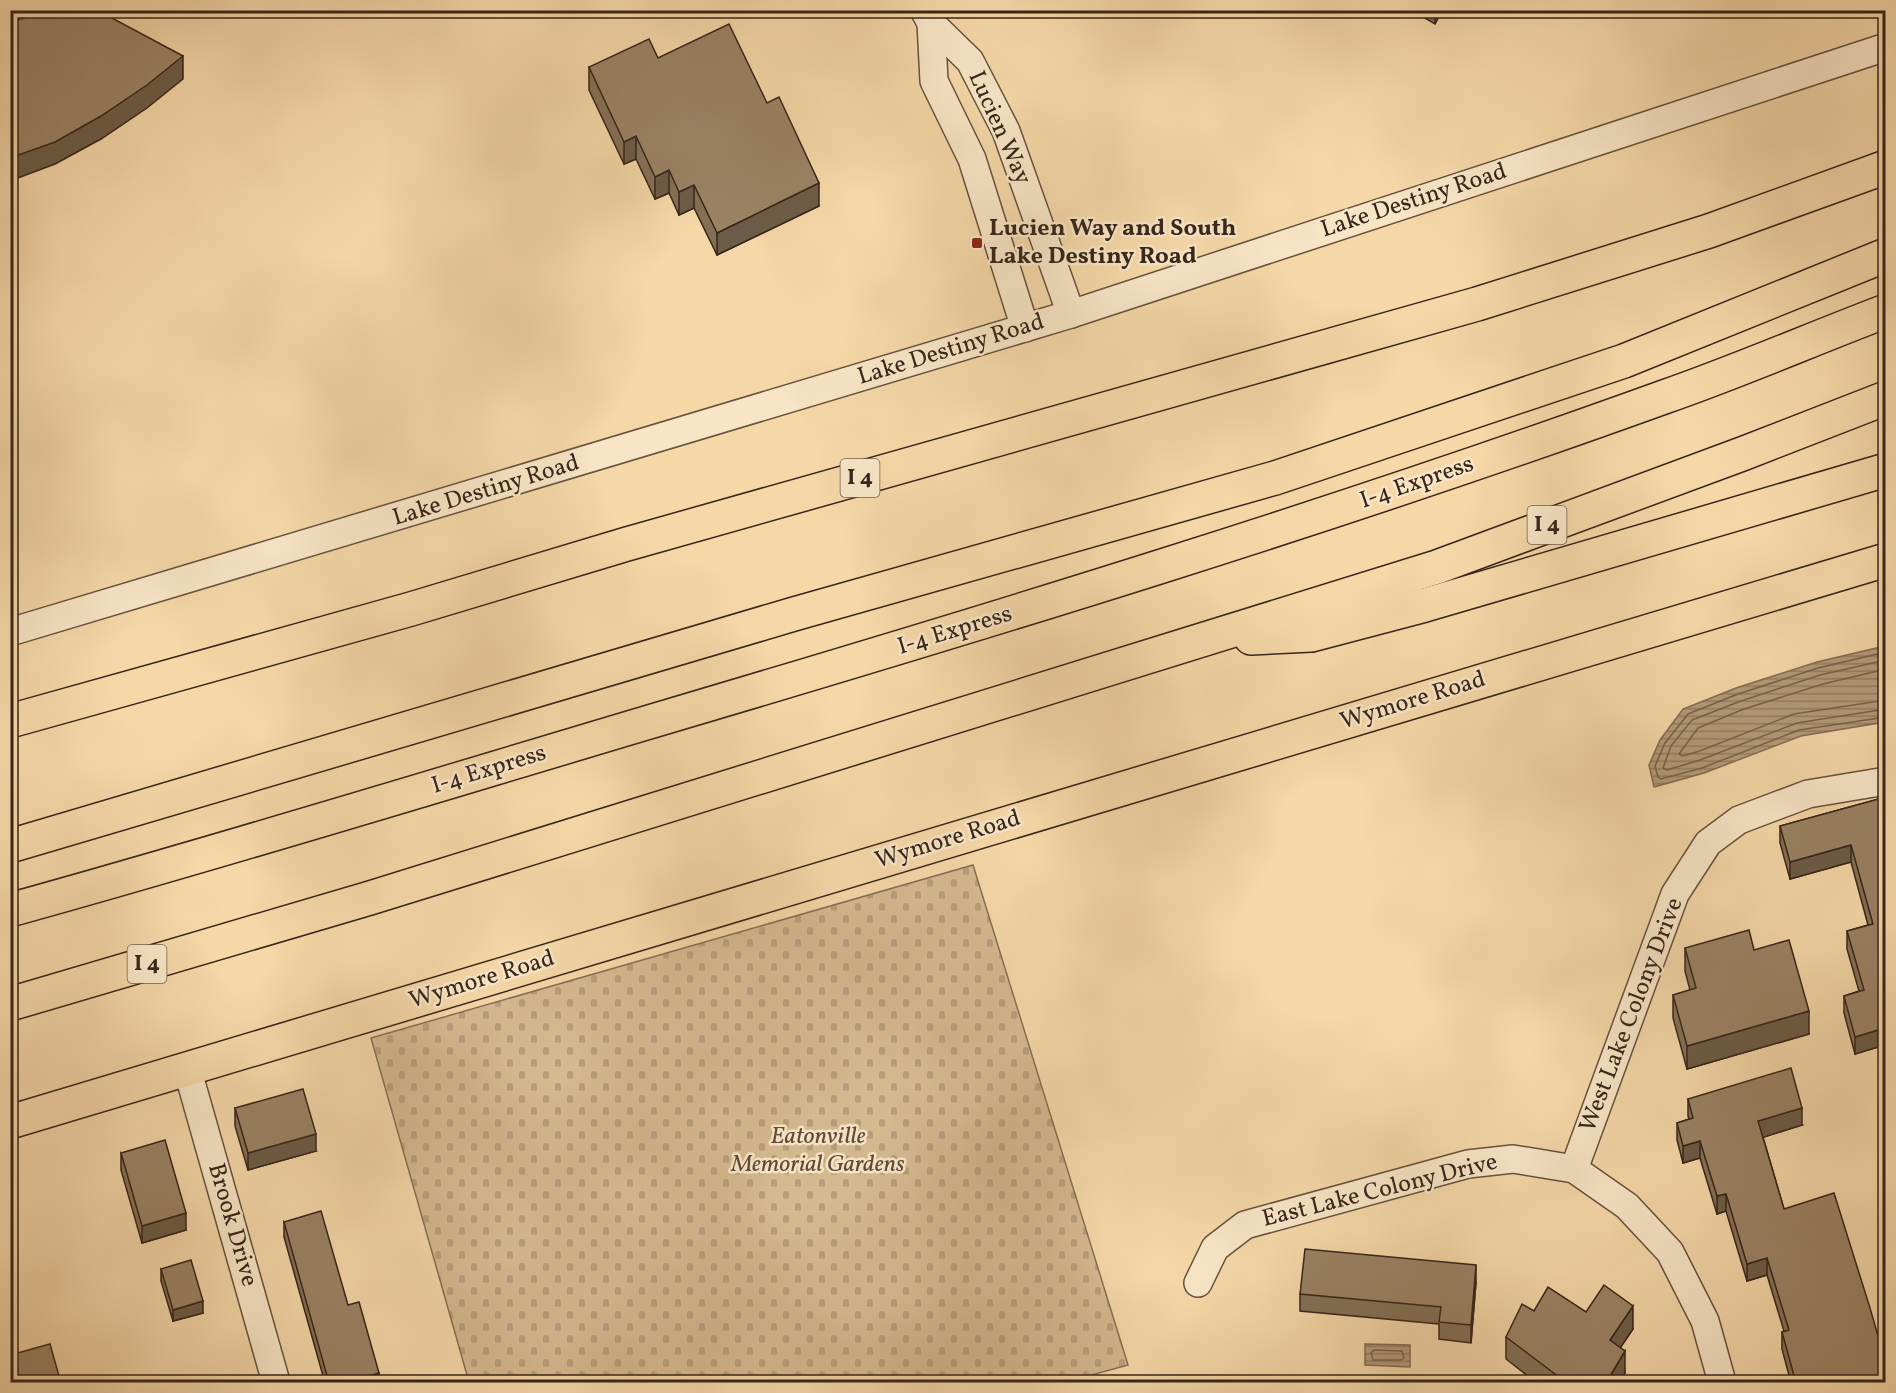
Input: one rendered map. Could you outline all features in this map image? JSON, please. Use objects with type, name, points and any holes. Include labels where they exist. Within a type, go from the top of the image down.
[{"type":"main road","points":[[1709,231],[1886,150]]},
{"type":"main road","name":"I 4","points":[[10,721],[411,609],[627,544],[1477,304],[1709,231],[1886,167]]},
{"type":"main road","name":"I-4 Express","points":[[10,846],[783,617],[1275,478],[1624,361],[1886,255]]},
{"type":"main road","name":"I-4 Express","points":[[10,910],[691,710],[1170,565],[1669,396],[1886,311]]},
{"type":"main road","name":"I 4","points":[[10,1004],[381,894],[1437,567],[1886,398]]},
{"type":"main road","points":[[1204,640],[1311,635],[1436,602],[1886,470]]},
{"type":"main road","name":"Wymore Road","points":[[10,1122],[1886,560]]},
{"type":"street","name":"Lucien Way","points":[[928,17],[970,61],[1006,131],[1071,314]]},
{"type":"street","name":"Lucien Way","points":[[928,17],[934,81],[972,159],[1025,328]]},
{"type":"street","name":"Lake Destiny Road","points":[[10,633],[1071,314],[1886,46]]},
{"type":"street","name":"West Lake Colony Drive","points":[[1574,1169],[1675,894],[1708,843],[1739,820],[1808,794],[1886,781]]},
{"type":"street","name":"Brook Drive","points":[[187,1068],[276,1383]]},
{"type":"street","name":"East Lake Colony Drive","points":[[1198,1283],[1215,1248],[1245,1225],[1468,1164],[1513,1159],[1574,1169],[1627,1206],[1670,1252],[1704,1322],[1722,1383]]},
{"type":"green space","name":"Eatonville Memorial Gardens","points":[[973,865],[1128,1365],[1066,1382],[469,1382],[371,1038]]},
{"type":"water","points":[[1885,646],[1885,722],[1801,736],[1704,773],[1654,787],[1649,765],[1660,740],[1683,709],[1736,688],[1817,662]]},
{"type":"water","points":[[1365,1344],[1410,1345],[1410,1367],[1365,1365]]},
{"type":"building","points":[[52,10],[97,10],[183,56],[147,85],[101,116],[55,142],[10,158],[10,22]]},
{"type":"building","points":[[729,24],[767,103],[779,97],[819,183],[717,233],[694,185],[679,192],[669,170],[655,177],[636,136],[624,142],[589,67],[649,39],[658,58]]},
{"type":"building","points":[[1886,797],[1886,1056],[1878,1030],[1855,1037],[1844,996],[1864,990],[1847,931],[1873,924],[1851,845],[1790,862],[1780,826]]},
{"type":"building","points":[[1749,930],[1754,950],[1789,940],[1809,1011],[1687,1046],[1673,995],[1696,988],[1685,948]]},
{"type":"building","points":[[1791,1068],[1802,1108],[1758,1121],[1784,1209],[1834,1193],[1886,1364],[1886,1383],[1796,1383],[1782,1332],[1789,1330],[1767,1258],[1747,1264],[1726,1194],[1717,1196],[1700,1141],[1683,1146],[1677,1123],[1693,1118],[1688,1099]]},
{"type":"building","points":[[303,1089],[316,1134],[248,1153],[235,1108]]},
{"type":"building","points":[[165,1140],[186,1213],[142,1226],[121,1153]]},
{"type":"building","points":[[321,1211],[348,1305],[359,1302],[379,1373],[345,1383],[329,1383],[284,1222]]},
{"type":"building","points":[[1305,1249],[1476,1265],[1471,1325],[1439,1322],[1441,1307],[1300,1294]]},
{"type":"building","points":[[191,1260],[203,1301],[173,1310],[161,1269]]},
{"type":"building","points":[[1604,1285],[1633,1306],[1610,1340],[1625,1351],[1606,1383],[1567,1383],[1506,1337],[1522,1304],[1534,1311],[1548,1287],[1586,1312]]},
{"type":"building","points":[[50,1344],[61,1383],[10,1383],[10,1355]]},
{"type":"place","name":"Lucien Way and South Lake Destiny Road","points":[[977,243]]}]
